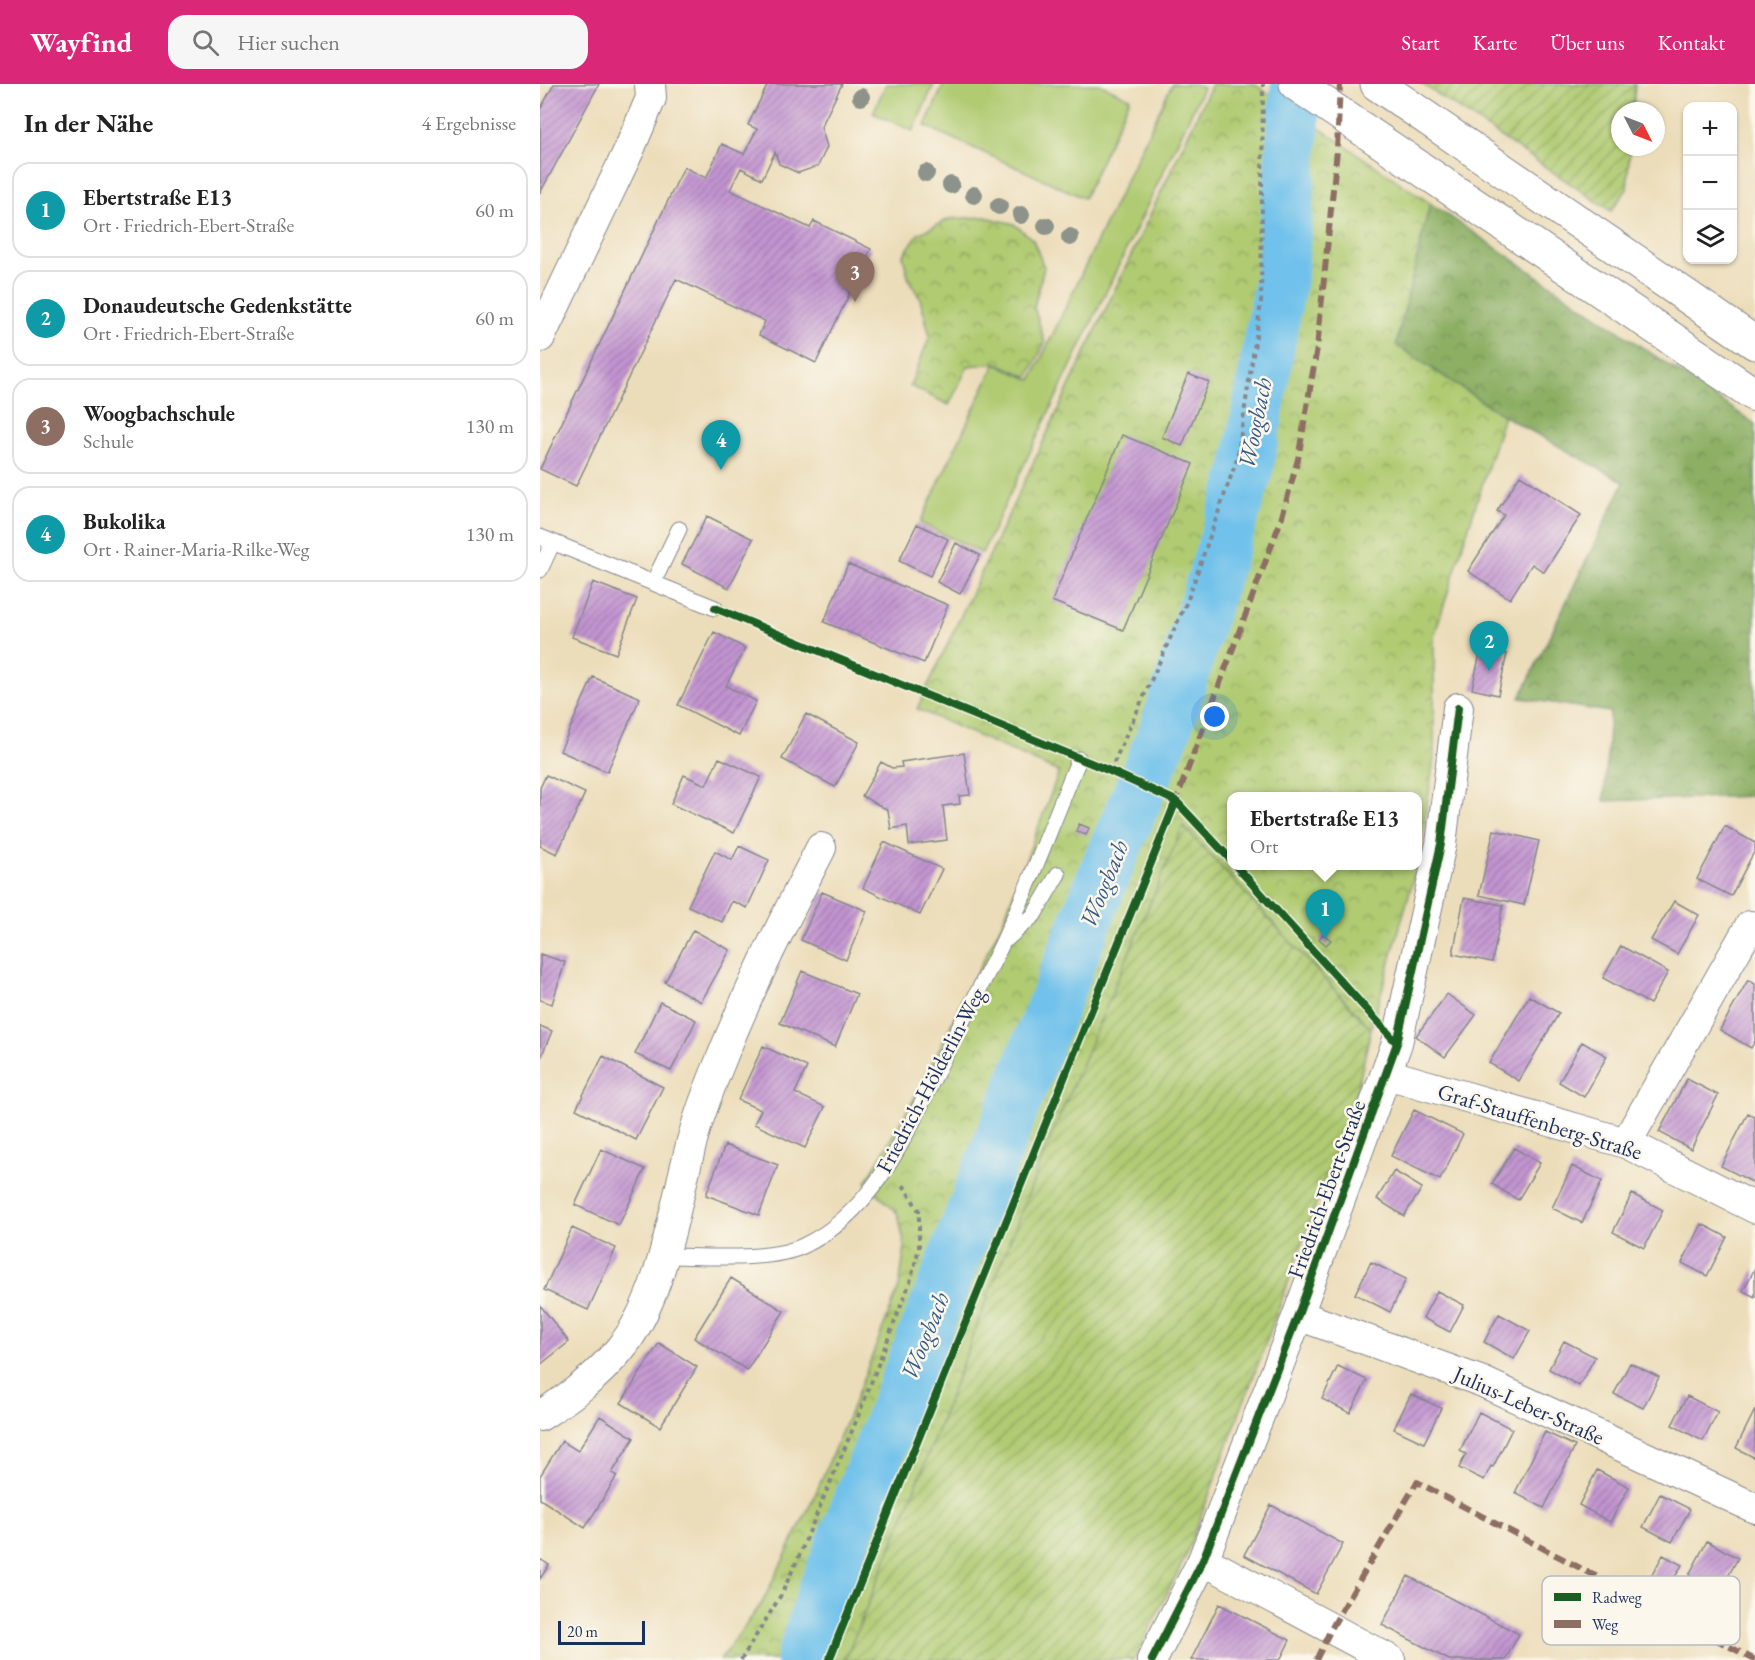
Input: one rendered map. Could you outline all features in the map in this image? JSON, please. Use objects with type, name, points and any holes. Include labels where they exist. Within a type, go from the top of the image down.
[{"type":"highway","points":[[1296,84],[1755,395]]},
{"type":"highway","points":[[1377,84],[1755,343]]},
{"type":"street","points":[[540,337],[629,150],[651,98],[650,84]]},
{"type":"street","name":"Friedrich-Ebert-Straße","points":[[1152,1660],[1203,1560],[1298,1315],[1387,1074],[1397,1042],[1441,844],[1458,708]]},
{"type":"street","points":[[540,1416],[580,1390],[621,1348],[647,1305],[664,1256],[690,1149],[719,1063],[763,962],[820,848]]},
{"type":"street","points":[[1626,1143],[1750,926],[1755,928]]},
{"type":"street","name":"Graf-Stauffenberg-Straße","points":[[1387,1074],[1626,1143],[1755,1208]]},
{"type":"street","name":"Julius-Leber-Straße","points":[[1298,1315],[1483,1382],[1755,1508]]},
{"type":"street","points":[[1203,1560],[1390,1660]]},
{"type":"lane","points":[[653,583],[679,529]]},
{"type":"lane","points":[[540,570],[546,540],[715,608]]},
{"type":"lane","name":"Friedrich-Hölderlin-Weg","points":[[664,1256],[772,1256],[801,1247],[829,1232],[853,1210],[886,1168],[1003,942],[1079,759]]},
{"type":"lane","points":[[1003,942],[1034,915],[1058,874]]},
{"type":"path","points":[[1110,771],[1188,599],[1238,459],[1261,303],[1263,84]]},
{"type":"path","points":[[741,1660],[781,1595],[799,1557],[857,1419],[910,1282],[919,1248],[919,1211],[904,1184],[886,1168]]},
{"type":"green space","points":[[886,84],[934,84],[913,131],[873,113]]},
{"type":"green space","points":[[944,84],[1100,84],[1130,98],[1084,198],[925,126]]},
{"type":"green space","points":[[1172,84],[1195,84],[1203,88],[982,553],[920,523],[995,364],[1031,380]]},
{"type":"green space","points":[[1212,84],[1254,84],[1430,203],[1396,345],[1504,416],[1434,636],[1434,759],[1422,837],[1422,792],[1227,792],[1227,870],[1416,870],[1371,1029],[1183,826],[981,1314],[921,1474],[845,1660],[720,1660],[762,1603],[815,1495],[899,1287],[905,1247],[898,1214],[866,1182],[914,1099],[1003,921],[1059,772],[917,709]]},
{"type":"green space","points":[[1422,84],[1635,84],[1634,102],[1611,102],[1611,156],[1629,156],[1627,189],[1611,211]]},
{"type":"green space","points":[[1430,203],[1755,424],[1755,796],[1604,801],[1610,712],[1520,698],[1624,482],[1504,416],[1396,345]]},
{"type":"green space","points":[[985,217],[1014,224],[1033,240],[1044,267],[1034,307],[1045,343],[1028,377],[997,363],[968,366],[949,405],[910,386],[930,336],[920,298],[909,280],[903,256],[918,234],[949,219]]},
{"type":"green space","points":[[1183,826],[1371,1029],[1358,1086],[1279,1308],[1186,1556],[1134,1660],[845,1660],[921,1474],[1052,1134]]},
{"type":"building","points":[[554,84],[599,84],[540,193],[540,110]]},
{"type":"building","points":[[768,84],[842,84],[821,127],[827,147],[818,166],[798,173],[779,164],[775,152],[762,179],[741,168],[730,190],[810,228],[814,221],[871,249],[816,363],[759,335],[765,321],[676,279],[576,486],[540,469],[684,167],[706,178],[722,144],[744,154],[757,129],[748,125]]},
{"type":"building","points":[[1188,374],[1209,382],[1182,446],[1162,437]]},
{"type":"building","points":[[1122,435],[1193,464],[1123,630],[1052,601]]},
{"type":"building","points":[[1520,475],[1581,515],[1544,572],[1532,564],[1510,599],[1468,571],[1504,515],[1497,511]]},
{"type":"building","points":[[707,516],[753,539],[729,588],[682,564]]},
{"type":"building","points":[[917,524],[948,539],[930,576],[899,561]]},
{"type":"building","points":[[956,543],[980,555],[960,594],[937,582]]},
{"type":"building","points":[[848,564],[948,605],[924,663],[824,622]]},
{"type":"building","points":[[593,582],[637,599],[616,654],[572,637]]},
{"type":"building","points":[[714,632],[745,648],[726,686],[756,701],[739,736],[678,705]]},
{"type":"building","points":[[1481,649],[1507,654],[1498,695],[1472,689]]},
{"type":"building","points":[[593,677],[640,698],[607,772],[560,751]]},
{"type":"building","points":[[806,714],[859,742],[835,787],[782,759]]},
{"type":"building","points":[[964,753],[970,795],[959,796],[960,804],[943,806],[947,840],[909,845],[907,826],[891,829],[888,810],[862,796],[881,762],[892,768],[902,767],[901,762]]},
{"type":"building","points":[[719,758],[761,777],[734,833],[671,804],[684,775],[706,785]]},
{"type":"building","points":[[546,775],[585,793],[557,854],[540,846],[540,788]]},
{"type":"building","points":[[1079,824],[1089,828],[1086,835],[1076,831]]},
{"type":"building","points":[[1725,826],[1755,843],[1755,850],[1731,896],[1697,879]]},
{"type":"building","points":[[1494,830],[1539,841],[1524,905],[1479,895]]},
{"type":"building","points":[[884,842],[942,869],[920,915],[863,888]]},
{"type":"building","points":[[739,846],[769,860],[747,908],[732,901],[722,922],[688,906],[715,851],[732,860]]},
{"type":"building","points":[[822,892],[867,911],[846,960],[801,940]]},
{"type":"building","points":[[1464,898],[1503,905],[1492,962],[1453,954]]},
{"type":"building","points":[[1674,901],[1699,915],[1677,954],[1651,940]]},
{"type":"building","points":[[693,930],[730,950],[701,1002],[665,982]]},
{"type":"building","points":[[1323,934],[1331,940],[1326,945],[1319,939]]},
{"type":"building","points":[[1621,946],[1668,972],[1650,1004],[1603,978]]},
{"type":"building","points":[[540,954],[565,962],[552,1004],[540,1000]]},
{"type":"building","points":[[802,971],[857,994],[835,1047],[780,1023]]},
{"type":"building","points":[[1748,980],[1755,984],[1755,1041],[1751,1048],[1720,1030]]},
{"type":"building","points":[[1447,994],[1476,1015],[1445,1057],[1416,1036]]},
{"type":"building","points":[[1529,996],[1559,1013],[1519,1081],[1489,1063]]},
{"type":"building","points":[[660,1002],[696,1020],[671,1071],[635,1054]]},
{"type":"building","points":[[540,1026],[552,1031],[540,1060]]},
{"type":"building","points":[[1582,1042],[1607,1056],[1584,1097],[1559,1082]]},
{"type":"building","points":[[763,1046],[807,1067],[795,1093],[825,1107],[805,1148],[754,1124],[761,1110],[738,1100]]},
{"type":"building","points":[[603,1056],[663,1087],[636,1140],[576,1109]]},
{"type":"building","points":[[1687,1079],[1718,1095],[1691,1149],[1659,1132]]},
{"type":"building","points":[[1414,1110],[1463,1134],[1440,1180],[1391,1156]]},
{"type":"building","points":[[1748,1113],[1755,1117],[1755,1175],[1752,1182],[1721,1166]]},
{"type":"building","points":[[725,1145],[778,1165],[759,1215],[706,1195]]},
{"type":"building","points":[[1514,1148],[1540,1163],[1518,1200],[1492,1184]]},
{"type":"building","points":[[601,1149],[645,1169],[619,1225],[575,1205]]},
{"type":"building","points":[[1572,1166],[1602,1181],[1582,1223],[1552,1208]]},
{"type":"building","points":[[1394,1171],[1422,1188],[1404,1216],[1377,1199]]},
{"type":"building","points":[[1632,1194],[1663,1210],[1644,1248],[1613,1232]]},
{"type":"building","points":[[1702,1224],[1727,1237],[1707,1276],[1682,1263]]},
{"type":"building","points":[[572,1228],[616,1248],[588,1310],[544,1290]]},
{"type":"building","points":[[1371,1262],[1406,1279],[1390,1312],[1355,1294]]},
{"type":"building","points":[[1755,1268],[1755,1297],[1743,1291]]},
{"type":"building","points":[[731,1278],[784,1311],[747,1370],[694,1338]]},
{"type":"building","points":[[1437,1291],[1464,1305],[1450,1332],[1423,1318]]},
{"type":"building","points":[[540,1305],[569,1342],[540,1365]]},
{"type":"building","points":[[1499,1314],[1530,1331],[1514,1359],[1484,1342]]},
{"type":"building","points":[[1564,1341],[1595,1357],[1579,1386],[1549,1369]]},
{"type":"building","points":[[659,1343],[697,1367],[660,1427],[621,1403]]},
{"type":"building","points":[[1630,1363],[1659,1377],[1643,1408],[1614,1394]]},
{"type":"building","points":[[1338,1366],[1367,1380],[1350,1413],[1322,1399]]},
{"type":"building","points":[[1411,1394],[1441,1408],[1424,1443],[1394,1429]]},
{"type":"building","points":[[1687,1396],[1718,1412],[1703,1441],[1672,1425]]},
{"type":"building","points":[[1755,1410],[1755,1458],[1736,1448]]},
{"type":"building","points":[[1479,1412],[1512,1429],[1484,1480],[1459,1468],[1466,1454],[1460,1451]]},
{"type":"building","points":[[600,1416],[634,1438],[612,1473],[617,1476],[585,1528],[540,1499],[540,1476],[562,1441],[578,1451]]},
{"type":"building","points":[[1545,1432],[1575,1446],[1544,1508],[1515,1493]]},
{"type":"building","points":[[1597,1470],[1629,1487],[1610,1522],[1579,1505]]},
{"type":"building","points":[[1660,1494],[1690,1509],[1672,1542],[1643,1527]]},
{"type":"building","points":[[1271,1505],[1343,1544],[1316,1594],[1244,1555]]},
{"type":"building","points":[[1707,1541],[1738,1558],[1728,1576],[1689,1575]]},
{"type":"building","points":[[1663,1555],[1682,1565],[1676,1576],[1651,1576]]},
{"type":"building","points":[[540,1559],[549,1565],[540,1579]]},
{"type":"building","points":[[1408,1576],[1519,1634],[1505,1660],[1449,1660],[1382,1625]]},
{"type":"building","points":[[1219,1604],[1290,1640],[1280,1660],[1191,1660]]},
{"type":"waterway","name":"Woogbach","points":[[802,1660],[822,1596],[1106,870],[1165,731],[1247,471],[1282,272],[1297,84]]},
{"type":"waterway","points":[[1095,852],[1106,870]]},
{"type":"marked path","points":[[1174,806],[1281,520],[1298,459],[1317,348],[1337,150],[1340,84]]},
{"type":"marked path","points":[[1316,1660],[1331,1629],[1417,1482],[1595,1576]]},
{"type":"marked path","points":[[1727,1645],[1755,1660]]},
{"type":"cycle path","points":[[715,608],[1110,771],[1176,801],[1227,856]]},
{"type":"cycle path","points":[[1152,1660],[1203,1560],[1298,1315],[1397,1043],[1441,844],[1458,708]]},
{"type":"cycle path","points":[[829,1660],[1176,801]]},
{"type":"cycle path","points":[[1240,870],[1397,1043]]},
{"type":"place","name":"Woogbachschule","points":[[855,302]]},
{"type":"place","name":"Bukolika","points":[[721,470]]},
{"type":"place","name":"Donaudeutsche Gedenkstätte","points":[[1489,671]]},
{"type":"place","name":"Ebertstraße E13","points":[[1325,939]]}]
